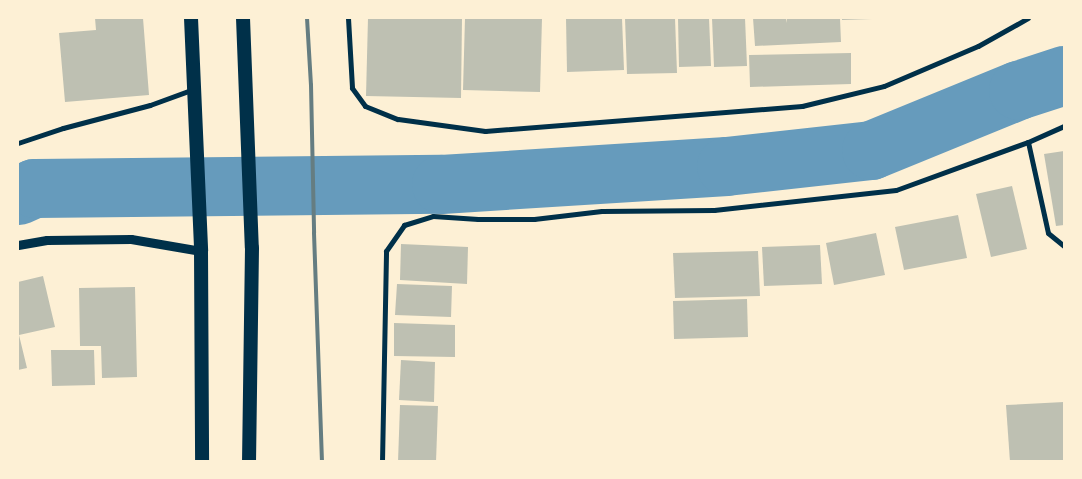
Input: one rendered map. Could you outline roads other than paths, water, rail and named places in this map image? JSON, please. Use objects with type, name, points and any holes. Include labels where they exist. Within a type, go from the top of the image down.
[{"type":"highway","points":[[191,18],[201,248],[202,462]]},
{"type":"highway","points":[[244,18],[252,248],[249,462]]},
{"type":"street","points":[[348,18],[352,88],[365,106],[398,120],[485,131],[802,106],[884,86],[978,46],[1028,18]]},
{"type":"street","points":[[18,143],[63,128],[150,105],[194,89]]},
{"type":"street","points":[[382,462],[386,251],[404,225],[433,216],[478,219],[534,219],[602,212],[714,210],[896,190],[1028,142],[1064,126]]},
{"type":"street","points":[[1028,142],[1048,232],[1064,246]]},
{"type":"street","points":[[18,245],[47,240],[130,239],[201,248]]},
{"type":"waterway","points":[[18,195],[34,188],[441,184],[726,166],[871,150],[1018,90],[1064,75]]},
{"type":"railway","points":[[307,18],[311,85],[322,462]]}]
